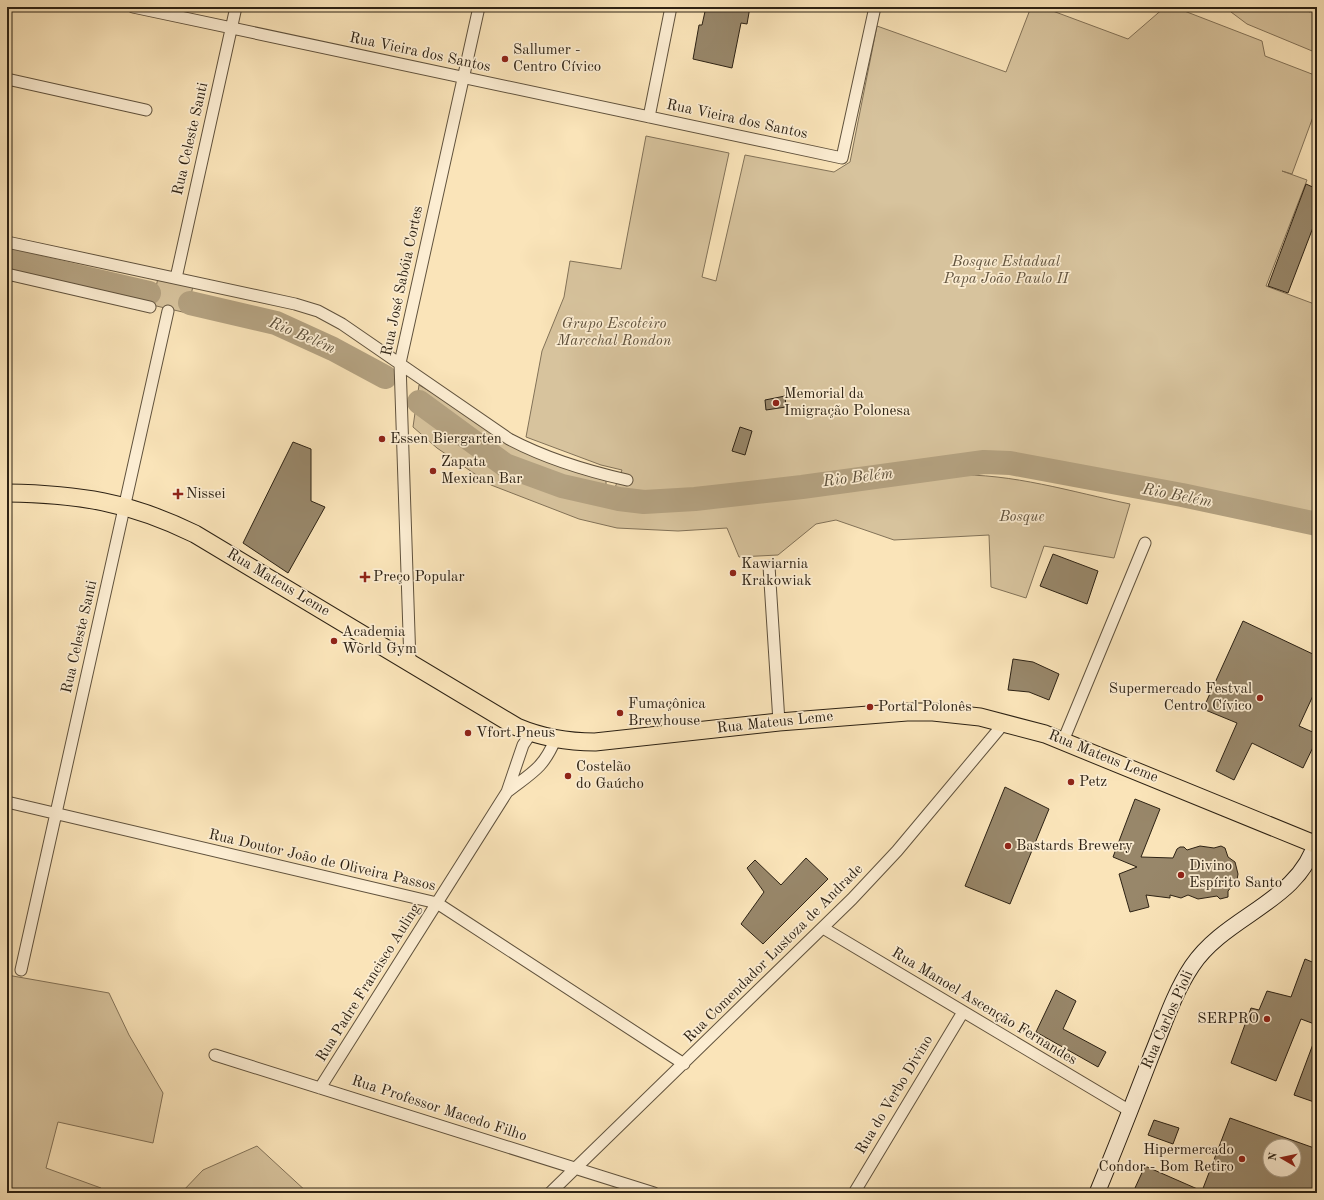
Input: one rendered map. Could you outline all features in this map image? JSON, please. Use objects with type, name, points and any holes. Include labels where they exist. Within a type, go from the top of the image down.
[{"type":"main road","name":"Rua Mateus Leme","points":[[7,493],[76,497],[125,506],[171,522],[195,534],[518,727],[531,733],[555,740],[595,742],[779,722],[881,713],[933,712],[957,714],[1005,722],[1063,741],[1316,843]]},
{"type":"main road","name":"Rua Carlos Pioli","points":[[1098,1193],[1173,1001],[1192,966],[1215,940],[1290,886],[1304,869],[1316,843]]},
{"type":"street","name":"Rua Vieira dos Santos","points":[[133,7],[842,158],[875,7]]},
{"type":"street","name":"Rua Celeste Santi","points":[[176,278],[236,7]]},
{"type":"street","name":"Rua José Sabóia Cortes","points":[[410,663],[400,363],[479,7]]},
{"type":"street","points":[[649,117],[671,7]]},
{"type":"street","points":[[7,79],[146,110]]},
{"type":"street","points":[[7,242],[295,304],[318,311],[342,324],[509,439],[525,447],[602,475],[627,480]]},
{"type":"street","points":[[7,274],[150,307]]},
{"type":"street","name":"Rua Celeste Santi","points":[[21,970],[168,311]]},
{"type":"street","points":[[1063,741],[1145,543]]},
{"type":"street","points":[[769,566],[779,722]]},
{"type":"street","name":"Rua Comendador Lustoza de Andrade","points":[[550,1193],[823,928],[887,861],[1005,722]]},
{"type":"street","name":"Rua Padre Francisco Auling","points":[[320,1088],[507,792],[523,745],[531,733]]},
{"type":"street","name":"Rua Padre Francisco Auling","points":[[507,792],[539,767],[550,753],[555,740]]},
{"type":"street","name":"Rua Doutor João de Oliveira Passos","points":[[7,802],[437,902],[684,1064]]},
{"type":"street","name":"Rua Manoel Ascenção Fernandes","points":[[823,928],[1130,1111]]},
{"type":"street","name":"Rua do Verbo Divino","points":[[854,1193],[963,1012]]},
{"type":"street","name":"Rua Professor Macedo Filho","points":[[215,1054],[654,1193]]},
{"type":"green space","name":"Bosque Estadual Papa João Paulo II","points":[[1031,7],[1042,7],[1128,39],[1165,7],[1174,7],[1262,41],[1265,56],[1317,76],[1317,106],[1292,174],[1282,171],[1307,180],[1266,286],[1317,305],[1317,519],[1018,457],[984,457],[851,475],[687,493],[641,494],[614,490],[622,470],[601,465],[526,437],[542,351],[564,297],[570,261],[621,269],[646,136],[729,153],[702,277],[716,281],[745,155],[834,172],[850,162],[877,26],[1006,72]]},
{"type":"green space","points":[[1235,7],[1297,7],[1310,12],[1313,7],[1317,7],[1317,53],[1247,24],[1231,12]]},
{"type":"green space","points":[[158,278],[193,286],[187,313],[152,305]]},
{"type":"green space","name":"Bosque","points":[[419,385],[463,411],[606,480],[606,502],[663,506],[749,502],[835,491],[908,479],[952,475],[974,475],[1042,484],[1130,504],[1114,558],[1044,546],[1026,598],[991,587],[989,535],[894,540],[836,520],[816,524],[778,555],[739,557],[727,528],[678,531],[617,528],[579,519],[491,485],[437,448],[413,427]]},
{"type":"green space","points":[[7,975],[109,993],[129,1035],[163,1093],[153,1143],[58,1122],[46,1168],[101,1188],[105,1193],[7,1193]]},
{"type":"green space","points":[[257,1146],[308,1193],[181,1193],[203,1170]]},
{"type":"building","points":[[706,7],[750,7],[747,24],[741,23],[732,68],[693,59],[699,25],[702,25]]},
{"type":"building","points":[[1306,184],[1317,189],[1317,217],[1288,293],[1268,286]]},
{"type":"building","name":"Memorial da Imigração Polonesa","points":[[785,396],[786,407],[766,410],[765,400]]},
{"type":"building","points":[[740,427],[752,431],[745,455],[732,451]]},
{"type":"building","points":[[293,442],[311,449],[311,501],[325,507],[288,573],[243,543]]},
{"type":"building","points":[[1053,554],[1098,571],[1087,604],[1040,586]]},
{"type":"building","name":"Supermercado Festval Centro Cívico","points":[[1243,621],[1317,656],[1317,687],[1299,726],[1317,734],[1317,739],[1303,768],[1252,743],[1234,780],[1216,771],[1237,723],[1203,709]]},
{"type":"building","points":[[1013,659],[1033,662],[1059,674],[1049,700],[1029,692],[1008,690]]},
{"type":"building","name":"Bastards Brewery","points":[[1005,787],[1049,809],[1010,904],[965,886]]},
{"type":"building","points":[[1135,799],[1160,809],[1141,857],[1173,858],[1177,849],[1180,847],[1184,847],[1187,850],[1200,846],[1214,848],[1221,846],[1225,848],[1228,857],[1235,862],[1238,874],[1237,880],[1228,891],[1228,897],[1220,899],[1217,896],[1198,899],[1188,895],[1181,898],[1170,895],[1170,898],[1146,895],[1149,907],[1130,912],[1119,874],[1137,867],[1113,857]]},
{"type":"building","points":[[806,858],[828,879],[763,944],[741,924],[764,892],[747,868],[755,860],[781,885]]},
{"type":"building","name":"SERPRO","points":[[1305,959],[1317,964],[1317,1025],[1301,1019],[1276,1081],[1231,1063],[1251,1008],[1259,1010],[1267,991],[1291,997]]},
{"type":"building","points":[[1056,990],[1076,1001],[1063,1029],[1106,1052],[1098,1067],[1036,1032]]},
{"type":"building","points":[[1316,1036],[1317,1037],[1317,1103],[1294,1095]]},
{"type":"building","name":"Hipermercado Condor - Bom Retiro","points":[[1230,1118],[1286,1138],[1262,1138],[1262,1178],[1302,1178],[1302,1144],[1317,1149],[1317,1193],[1147,1193],[1135,1188],[1145,1166],[1202,1191]]},
{"type":"building","points":[[1154,1120],[1179,1128],[1173,1144],[1148,1135]]},
{"type":"waterway","name":"Rio Belém","points":[[7,260],[149,293]]},
{"type":"waterway","name":"Rio Belém","points":[[190,303],[276,323],[333,349],[385,377]]},
{"type":"waterway","name":"Rio Belém","points":[[419,402],[505,465],[562,486],[619,499],[644,502],[695,499],[802,487],[984,462],[1010,463],[1182,495],[1317,524]]},
{"type":"place","name":"Sallumer - Centro Cívico","points":[[505,59]]},
{"type":"place","name":"Memorial da Imigração Polonesa","points":[[776,403]]},
{"type":"place","name":"Essen Biergarten","points":[[382,439]]},
{"type":"place","name":"Zapata Mexican Bar","points":[[433,471]]},
{"type":"place","name":"Nissei","points":[[178,494]]},
{"type":"place","name":"Kawiarnia Krakowiak","points":[[733,573]]},
{"type":"place","name":"Preço Popular","points":[[365,577]]},
{"type":"place","name":"Academia World Gym","points":[[334,641]]},
{"type":"place","name":"Supermercado Festval Centro Cívico","points":[[1260,698]]},
{"type":"place","name":"Portal Polonês","points":[[870,707]]},
{"type":"place","name":"Fumaçônica Brewhouse","points":[[620,713]]},
{"type":"place","name":"Vfort Pneus","points":[[468,733]]},
{"type":"place","name":"Costelão do Gaúcho","points":[[568,776]]},
{"type":"place","name":"Petz","points":[[1071,782]]},
{"type":"place","name":"Bastards Brewery","points":[[1008,846]]},
{"type":"place","name":"Divino Espírito Santo","points":[[1181,875]]},
{"type":"place","name":"SERPRO","points":[[1267,1019]]},
{"type":"place","name":"Hipermercado Condor - Bom Retiro","points":[[1242,1159]]},
{"type":"park label","name":"Grupo Escoteiro Marechal Rondon","points":[[614,332]]}]
